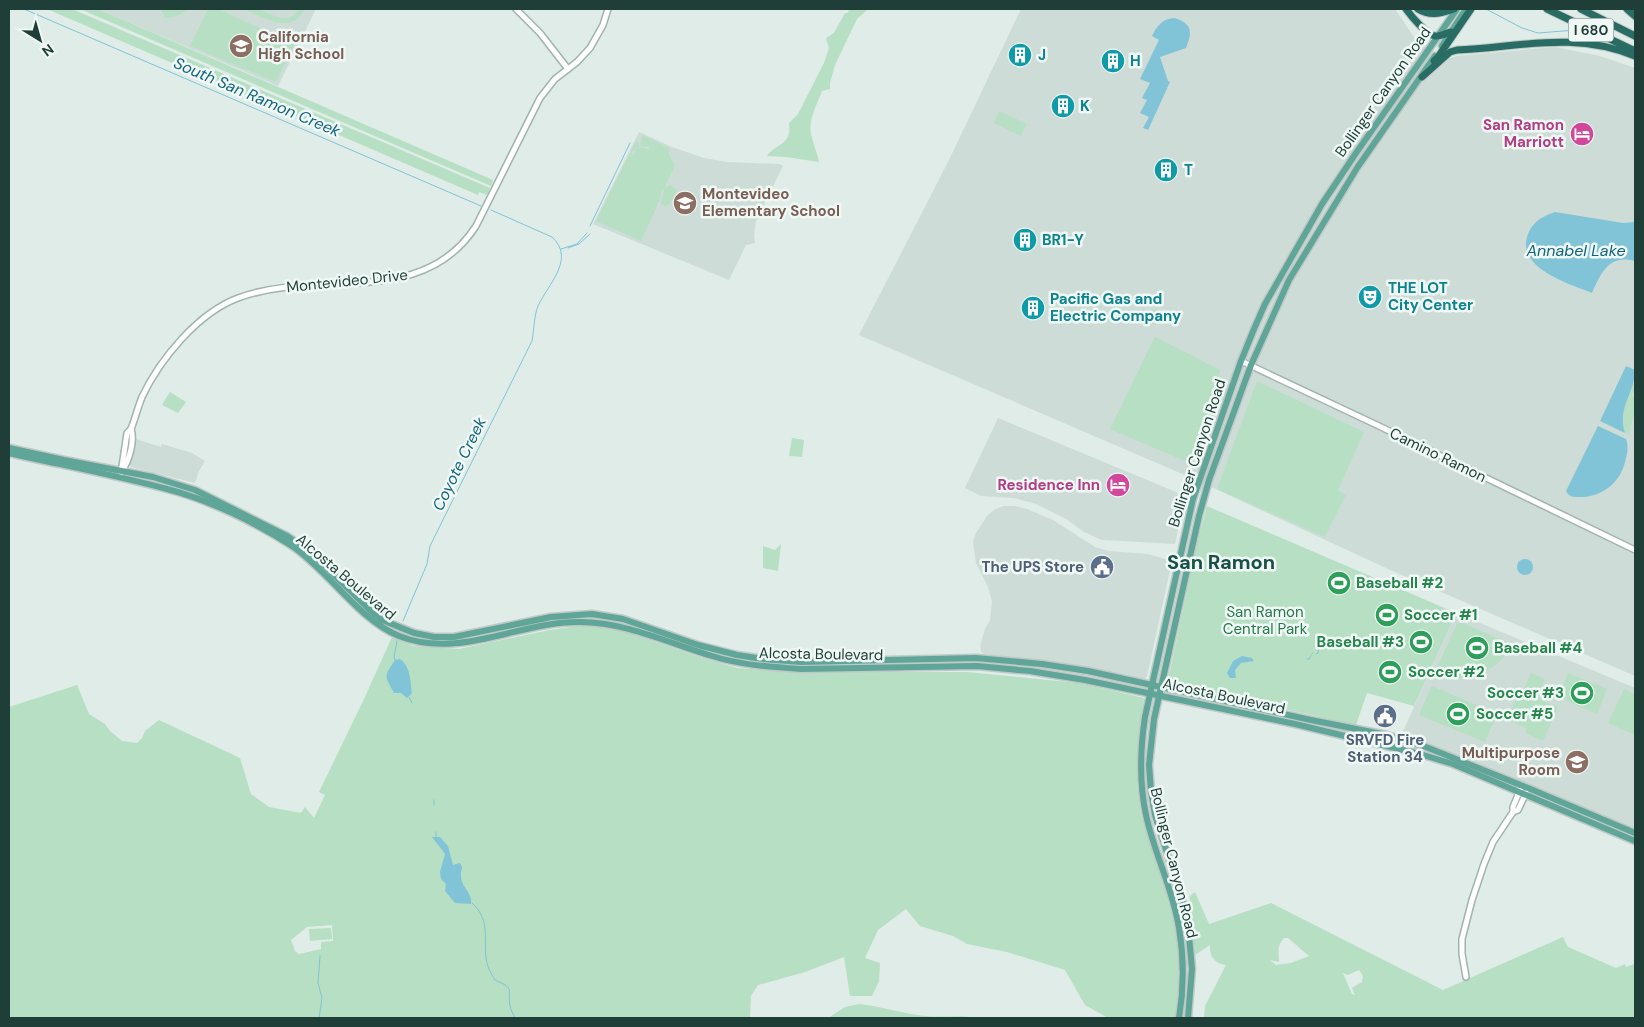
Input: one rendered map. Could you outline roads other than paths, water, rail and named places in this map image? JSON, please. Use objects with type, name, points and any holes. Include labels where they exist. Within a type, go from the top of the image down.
[{"type":"highway","points":[[1406,9],[1430,35],[1437,37],[1450,32]]},
{"type":"highway","points":[[1418,9],[1427,14],[1434,14],[1456,9]]},
{"type":"highway","points":[[1432,63],[1438,58],[1471,9]]},
{"type":"highway","name":"I 680","points":[[1547,9],[1635,51]]},
{"type":"highway","name":"I 680","points":[[1581,9],[1635,36]]},
{"type":"highway","points":[[1627,9],[1635,16]]},
{"type":"highway","points":[[1422,76],[1450,52],[1457,50],[1549,42],[1573,42],[1606,47],[1635,56]]},
{"type":"main road","name":"Bollinger Canyon Road","points":[[1180,1018],[1183,970],[1179,926],[1146,816],[1142,792],[1141,751],[1150,694],[1193,499],[1241,361],[1265,304],[1322,204],[1456,9]]},
{"type":"main road","name":"Bollinger Canyon Road","points":[[1188,1018],[1192,969],[1188,924],[1155,815],[1150,791],[1149,765],[1150,743],[1159,696],[1190,554],[1209,480],[1250,366],[1289,280],[1357,168],[1432,63],[1466,9]]},
{"type":"main road","name":"Alcosta Boulevard","points":[[9,448],[121,474],[227,510],[281,539],[310,560],[357,606],[380,624],[400,636],[416,641],[448,645],[492,638],[540,625],[580,622],[613,625],[740,664],[801,669],[977,666],[1030,670],[1295,724],[1420,754],[1453,764],[1635,841]]},
{"type":"main road","name":"Alcosta Boulevard","points":[[9,453],[121,474],[152,477],[195,490],[279,532],[309,552],[378,616],[394,626],[414,633],[434,637],[454,637],[551,617],[592,614],[623,620],[698,645],[736,655],[763,659],[800,662],[976,658],[1060,667],[1386,735],[1426,747],[1525,786],[1635,833]]},
{"type":"street","points":[[516,9],[540,32],[568,68]]},
{"type":"street","name":"Montevideo Drive","points":[[121,474],[126,465],[133,435],[131,430],[142,398],[150,383],[179,343],[202,320],[234,300],[264,290],[401,278],[425,271],[449,257],[462,245],[476,226],[540,98],[555,79],[585,53],[594,42],[603,25],[608,9]]},
{"type":"street","name":"Camino Ramon","points":[[1241,361],[1635,550]]},
{"type":"street","points":[[1466,977],[1462,954],[1462,939],[1472,900],[1493,842],[1513,812],[1513,807],[1525,786]]},
{"type":"water","points":[[1174,18],[1188,25],[1190,37],[1186,48],[1160,57],[1170,82],[1148,130],[1143,128],[1149,117],[1140,113],[1147,100],[1142,98],[1150,83],[1140,79],[1159,40],[1152,36],[1154,32],[1163,21]]},
{"type":"water","name":"Annabel Lake","points":[[1555,212],[1623,223],[1635,222],[1635,261],[1619,260],[1612,263],[1603,272],[1592,293],[1548,274],[1530,258],[1526,248],[1527,237],[1531,228],[1538,221]]},
{"type":"water","points":[[1626,366],[1635,370],[1623,415],[1625,433],[1600,421]]},
{"type":"water","points":[[1598,426],[1626,439],[1627,451],[1622,470],[1614,483],[1602,492],[1587,497],[1571,496],[1566,491]]},
{"type":"water","points":[[1522,559],[1528,559],[1533,564],[1531,573],[1522,575],[1517,570],[1517,564]]},
{"type":"water","points":[[1242,656],[1252,658],[1254,661],[1241,663],[1235,670],[1236,678],[1230,678],[1227,673],[1233,661]]},
{"type":"water","points":[[400,659],[408,670],[410,679],[412,693],[407,698],[401,693],[394,693],[387,676],[395,660]]},
{"type":"water","points":[[432,837],[440,837],[448,846],[453,865],[460,863],[462,867],[462,880],[470,897],[471,904],[455,903],[445,891],[446,884],[441,879],[440,872],[445,854]]},
{"type":"waterway","name":"South San Ramon Creek","points":[[24,9],[481,206]]},
{"type":"waterway","points":[[1486,9],[1522,28],[1538,33],[1576,30]]},
{"type":"waterway","points":[[590,226],[630,143]]},
{"type":"waterway","name":"Coyote Creek","points":[[403,621],[427,564],[430,546],[532,341],[538,306],[561,263],[559,245],[552,237],[491,210]]},
{"type":"waterway","points":[[561,249],[577,244],[587,233]]},
{"type":"waterway","points":[[568,248],[579,244],[590,234]]},
{"type":"waterway","name":"Coyote Creek","points":[[395,660],[397,641]]},
{"type":"waterway","points":[[1316,654],[1321,644]]},
{"type":"waterway","points":[[1307,659],[1311,656]]},
{"type":"waterway","name":"Coyote Creek","points":[[409,697],[412,703]]},
{"type":"waterway","name":"Coyote Creek","points":[[434,800],[434,805]]},
{"type":"waterway","name":"Coyote Creek","points":[[436,832],[436,837]]},
{"type":"waterway","name":"Coyote Creek","points":[[472,903],[482,915],[484,922],[488,967],[495,980],[506,985],[508,988],[510,1006],[515,1018]]},
{"type":"waterway","points":[[319,1018],[322,998],[318,983],[320,956]]},
{"type":"place","name":"California High School","points":[[241,46]]},
{"type":"place","name":"J","points":[[1020,55]]},
{"type":"place","name":"H","points":[[1113,61]]},
{"type":"place","name":"K","points":[[1063,106]]},
{"type":"place","name":"San Ramon Marriott","points":[[1582,134]]},
{"type":"place","name":"T","points":[[1166,170]]},
{"type":"place","name":"Montevideo Elementary School","points":[[685,203]]},
{"type":"place","name":"BR1-Y","points":[[1025,240]]},
{"type":"place","name":"THE LOT City Center","points":[[1370,297]]},
{"type":"place","name":"Pacific Gas and Electric Company","points":[[1033,308]]},
{"type":"place","name":"Residence Inn","points":[[1118,485]]},
{"type":"place","name":"The UPS Store","points":[[1102,567]]},
{"type":"place","name":"Baseball #2","points":[[1339,583]]},
{"type":"place","name":"Soccer #1","points":[[1387,615]]},
{"type":"place","name":"Baseball #3","points":[[1421,642]]},
{"type":"place","name":"Baseball #4","points":[[1477,648]]},
{"type":"place","name":"Soccer #2","points":[[1390,672]]},
{"type":"place","name":"Soccer #3","points":[[1582,693]]},
{"type":"place","name":"Soccer #5","points":[[1458,714]]},
{"type":"place","name":"SRVFD Fire Station 34","points":[[1385,716]]},
{"type":"place","name":"Multipurpose Room","points":[[1577,762]]},
{"type":"district","name":"San Ramon","points":[[1221,562]]},
{"type":"park label","name":"San Ramon Central Park","points":[[1265,620]]}]
